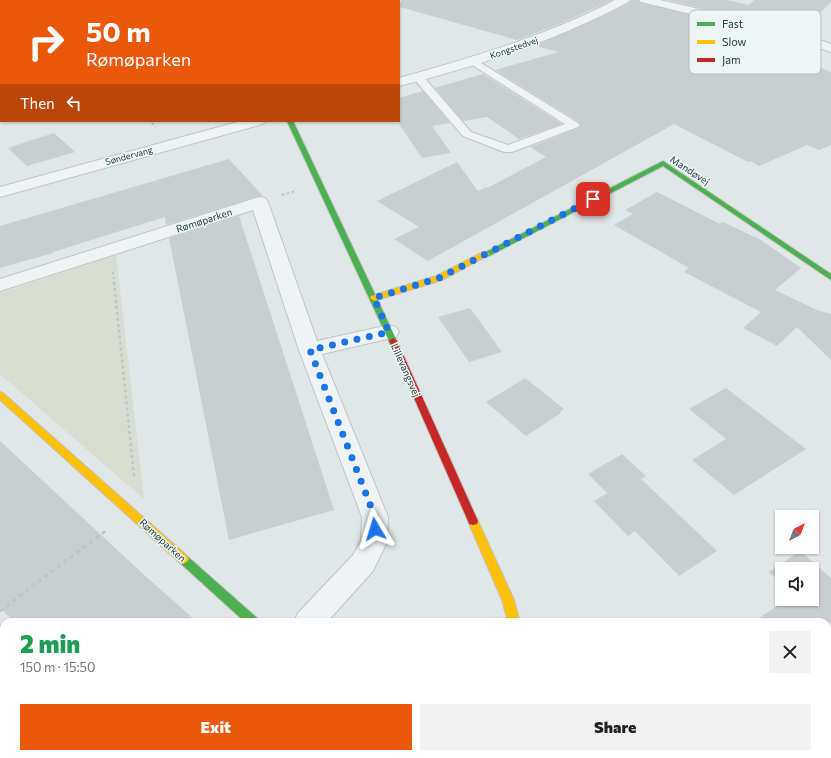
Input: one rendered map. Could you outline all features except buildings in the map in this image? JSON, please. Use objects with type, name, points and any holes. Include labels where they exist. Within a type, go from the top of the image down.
[{"type":"street","name":"Kongstedvej","points":[[400,82],[500,54],[552,35],[594,16],[624,0]]},
{"type":"street","points":[[645,0],[689,10]]},
{"type":"street","points":[[821,44],[831,48]]},
{"type":"street","name":"Søndervang","points":[[0,192],[254,122]]},
{"type":"street","name":"Lillevangsvej","points":[[290,122],[374,298],[508,600],[513,618]]},
{"type":"street","name":"Mandøvej","points":[[374,298],[439,278],[663,164],[831,278]]},
{"type":"street","points":[[259,202],[310,350],[375,517],[374,542],[363,563],[312,618]]},
{"type":"street","name":"Rømøparken","points":[[0,285],[259,202]]},
{"type":"street","points":[[310,350],[389,332]]},
{"type":"street","name":"Rømøparken","points":[[0,395],[249,618]]},
{"type":"lane","points":[[418,77],[467,134],[508,149],[574,125],[473,61]]},
{"type":"path","points":[[259,202],[320,184]]},
{"type":"path","points":[[111,250],[138,518]]},
{"type":"path","points":[[0,611],[130,512]]},
{"type":"shaded area","points":[[116,255],[144,499],[0,374],[0,293]]},
{"type":"traffic: fast","points":[[290,122],[393,341]]},
{"type":"traffic: fast","points":[[486,254],[663,163],[831,278]]},
{"type":"traffic: fast","points":[[183,559],[249,618]]},
{"type":"traffic: slow","points":[[374,298],[439,278],[486,254]]},
{"type":"traffic: slow","points":[[0,395],[183,559]]},
{"type":"traffic: slow","points":[[473,521],[508,600],[513,618]]},
{"type":"traffic: jam","points":[[393,341],[473,521]]},
{"type":"route","points":[[375,529],[375,517],[310,350],[389,332],[374,298],[439,278],[593,199]]}]
